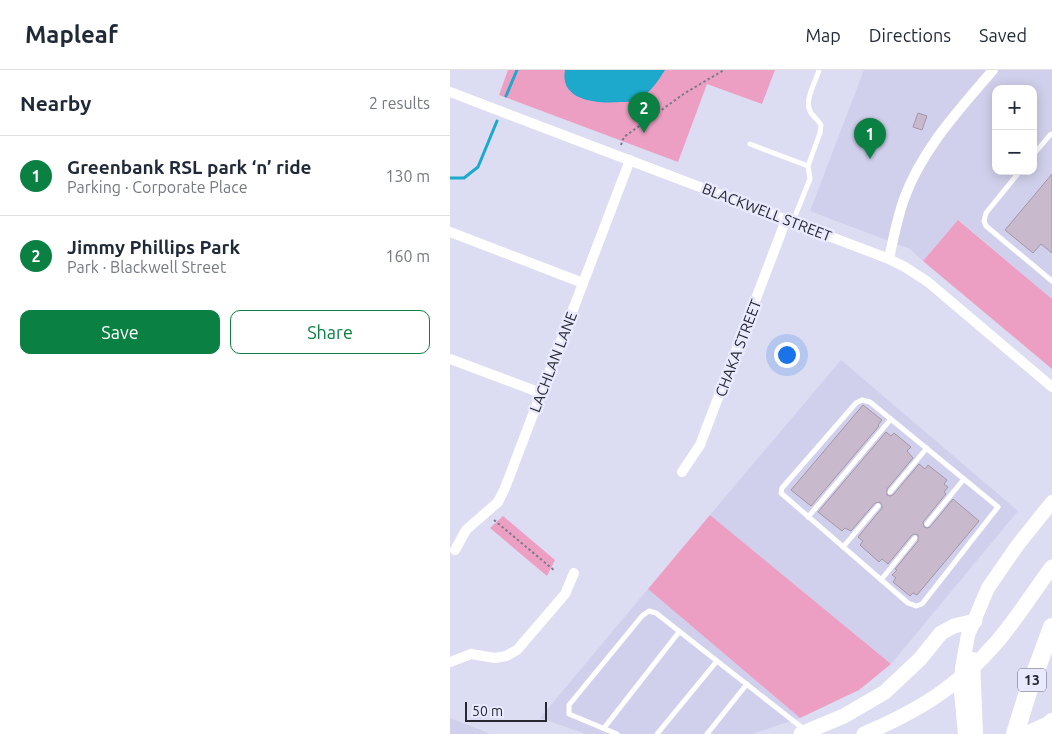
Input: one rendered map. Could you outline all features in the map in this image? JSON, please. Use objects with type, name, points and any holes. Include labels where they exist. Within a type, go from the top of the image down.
[{"type":"highway","name":"13","points":[[1016,734],[1028,692],[1052,627]]},
{"type":"highway","points":[[1049,734],[1052,722]]},
{"type":"main road","points":[[965,734],[961,692],[966,642],[988,588],[1052,502]]},
{"type":"main road","points":[[864,734],[897,720],[938,696],[972,668],[996,643],[1052,567]]},
{"type":"main road","points":[[804,733],[844,716],[885,692],[920,659],[941,633],[954,626],[975,620]]},
{"type":"main road","points":[[975,620],[973,688],[976,734]]},
{"type":"main road","points":[[1025,734],[1052,722]]},
{"type":"street","points":[[889,259],[899,214],[912,179],[950,120],[993,70]]},
{"type":"street","name":"BLACKWELL STREET","points":[[450,92],[889,259],[928,282],[1052,387]]},
{"type":"street","name":"LACHLAN LANE","points":[[454,550],[466,530],[498,502],[505,488],[630,160]]},
{"type":"street","name":"CHAKA STREET","points":[[682,472],[700,445],[786,220]]},
{"type":"street","points":[[450,232],[583,283]]},
{"type":"street","points":[[450,359],[541,394]]},
{"type":"street","points":[[450,662],[471,654],[495,658],[506,656],[517,650],[565,594],[574,572]]},
{"type":"lane","points":[[786,220],[797,213],[810,179],[808,166],[821,125],[810,112],[808,106],[809,97],[819,70]]},
{"type":"lane","points":[[1037,150],[1052,134]]},
{"type":"lane","points":[[750,144],[808,166]]},
{"type":"lane","points":[[1017,175],[986,213],[984,221],[986,226],[1052,281]]},
{"type":"lane","points":[[862,400],[870,402],[891,419],[998,507],[922,604],[916,606],[908,603],[781,493],[782,488],[856,403],[862,400]]},
{"type":"lane","points":[[808,517],[891,419]]},
{"type":"lane","points":[[890,492],[927,448]]},
{"type":"lane","points":[[927,524],[964,479]]},
{"type":"lane","points":[[843,547],[878,506]]},
{"type":"lane","points":[[881,580],[915,538]]},
{"type":"lane","points":[[617,734],[569,714],[568,706],[642,616],[649,611],[656,613],[747,684],[804,733]]},
{"type":"lane","points":[[604,728],[679,632]]},
{"type":"lane","points":[[657,734],[717,661]]},
{"type":"lane","points":[[707,734],[747,684]]},
{"type":"path","points":[[620,146],[624,136],[685,93],[724,70]]},
{"type":"path","points":[[486,514],[555,571]]},
{"type":"shaded area","points":[[508,70],[775,70],[762,104],[707,84],[678,162],[499,95]]},
{"type":"shaded area","points":[[864,70],[1052,70],[1052,299],[959,220],[923,261],[910,249],[810,211]]},
{"type":"shaded area","points":[[958,220],[1052,299],[1052,369],[923,261]]},
{"type":"shaded area","points":[[841,360],[1018,511],[891,664],[710,515]]},
{"type":"shaded area","points":[[710,515],[891,664],[859,690],[800,718],[648,589]]},
{"type":"shaded area","points":[[503,516],[555,560],[547,576],[490,528]]},
{"type":"shaded area","points":[[648,589],[800,718],[752,734],[586,734],[540,718]]},
{"type":"shaded area","points":[[450,718],[491,734],[450,734]]},
{"type":"water","points":[[565,70],[665,70],[651,90],[639,99],[630,102],[601,102],[591,101],[574,94],[568,88],[565,80]]},
{"type":"building","points":[[918,113],[927,116],[922,130],[913,127]]},
{"type":"building","points":[[1052,174],[1052,253],[1041,244],[1033,253],[1005,230]]},
{"type":"building","points":[[863,405],[882,420],[879,426],[811,506],[791,490]]},
{"type":"building","points":[[886,432],[891,436],[894,433],[911,447],[907,451],[913,458],[887,489],[887,495],[893,495],[919,464],[925,469],[928,465],[947,480],[944,484],[948,487],[944,492],[946,494],[923,522],[924,527],[930,527],[953,499],[979,521],[917,595],[913,593],[910,596],[893,582],[896,578],[892,575],[918,541],[918,535],[912,535],[888,564],[882,559],[879,562],[860,545],[863,541],[858,537],[882,508],[880,502],[875,503],[851,531],[845,528],[842,531],[818,512]]},
{"type":"waterway","points":[[506,96],[517,70]]},
{"type":"waterway","points":[[450,178],[464,178],[478,167],[497,121]]},
{"type":"place","name":"Jimmy Phillips Park","points":[[644,133]]},
{"type":"place","name":"Greenbank RSL park ‘n’ ride","points":[[870,159]]}]
